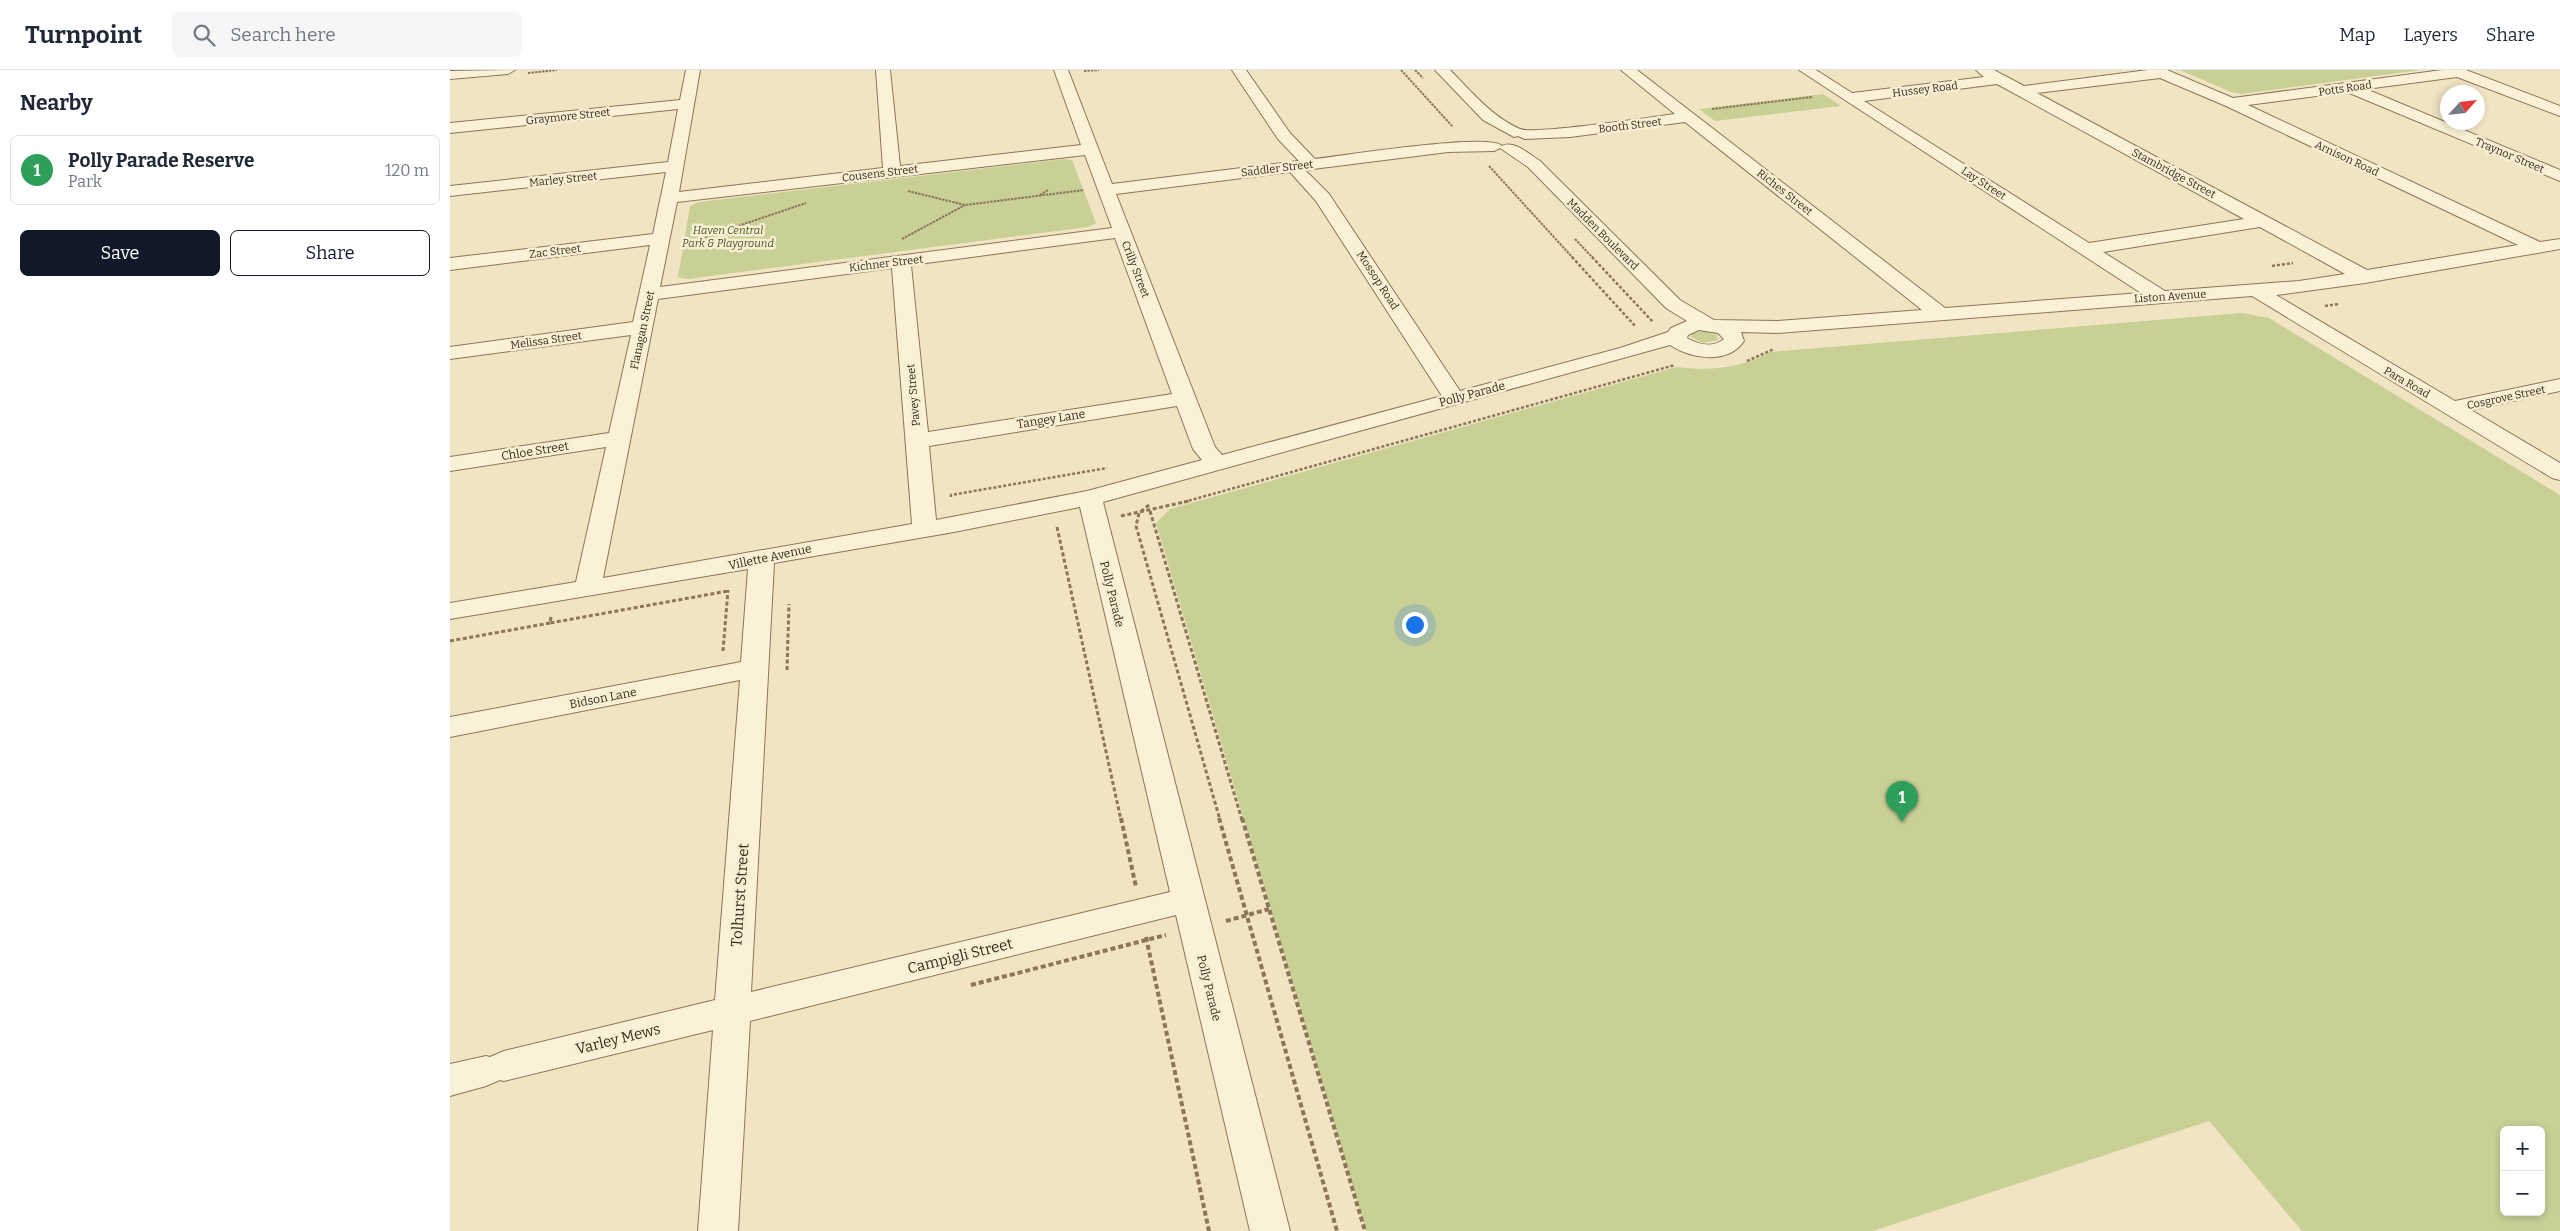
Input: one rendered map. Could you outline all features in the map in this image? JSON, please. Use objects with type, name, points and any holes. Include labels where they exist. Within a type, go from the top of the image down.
[{"type":"street","points":[[450,76],[508,70]]},
{"type":"street","name":"Flanagan Street","points":[[588,589],[676,166],[694,70]]},
{"type":"street","points":[[883,70],[892,172]]},
{"type":"street","name":"Mossop Road","points":[[1239,70],[1303,165],[1303,179],[1323,198],[1455,399]]},
{"type":"street","points":[[1442,70],[1488,117],[1525,138]]},
{"type":"street","name":"Riches Street","points":[[1628,70],[1941,315]]},
{"type":"street","name":"Lay Street","points":[[1806,70],[2160,297]]},
{"type":"street","name":"Stambridge Street","points":[[1983,70],[2365,276]]},
{"type":"street","name":"Crilly Street","points":[[1070,71],[1091,149],[1106,190],[1204,449],[1218,464]]},
{"type":"street","points":[[2456,71],[2560,111]]},
{"type":"street","name":"Potts Road","points":[[2231,103],[2456,71]]},
{"type":"street","points":[[2022,91],[2159,72]]},
{"type":"street","name":"Arnison Road","points":[[2159,72],[2231,103],[2538,248]]},
{"type":"street","name":"Hussey Road","points":[[1850,98],[2000,79]]},
{"type":"street","name":"Traynor Street","points":[[2350,87],[2560,176]]},
{"type":"street","name":"Graymore Street","points":[[450,128],[687,104]]},
{"type":"street","points":[[1488,117],[1496,141]]},
{"type":"street","name":"Booth Street","points":[[1496,141],[1690,118]]},
{"type":"street","name":"Madden Boulevard","points":[[1525,138],[1534,164]]},
{"type":"street","name":"Saddler Street","points":[[1106,190],[1496,141]]},
{"type":"street","name":"Madden Boulevard","points":[[1496,141],[1534,164],[1673,304],[1711,325],[1731,332],[1734,341]]},
{"type":"street","name":"Cousens Street","points":[[669,198],[1091,149]]},
{"type":"street","name":"Marley Street","points":[[450,191],[676,166]]},
{"type":"street","points":[[2087,249],[2264,222]]},
{"type":"street","name":"Kichner Street","points":[[649,294],[1122,232]]},
{"type":"street","name":"Zac Street","points":[[450,264],[660,243]]},
{"type":"street","name":"Liston Avenue","points":[[1679,332],[1711,325],[1777,327],[2299,287],[2560,244]]},
{"type":"street","name":"Pavey Street","points":[[901,261],[925,530]]},
{"type":"street","name":"Para Road","points":[[2255,290],[2560,472]]},
{"type":"street","name":"Madden Boulevard","points":[[1673,304],[1679,332]]},
{"type":"street","name":"Melissa Street","points":[[450,353],[642,327]]},
{"type":"street","name":"Liston Avenue","points":[[1697,350],[1725,348],[1734,341],[1777,327]]},
{"type":"street","points":[[1679,332],[1682,344],[1697,350]]},
{"type":"street","name":"Polly Parade","points":[[1270,1231],[1093,509],[1218,464],[1455,399],[1633,342],[1679,332]]},
{"type":"street","name":"Polly Parade","points":[[1633,342],[1697,350]]},
{"type":"street","name":"Cosgrove Street","points":[[2452,408],[2560,385]]},
{"type":"street","name":"Tangey Lane","points":[[917,441],[1185,398]]},
{"type":"street","name":"Chloe Street","points":[[450,464],[620,438]]},
{"type":"street","name":"Villette Avenue","points":[[450,611],[730,565],[925,530],[1093,509]]},
{"type":"street","name":"Tolhurst Street","points":[[718,1231],[762,558]]},
{"type":"street","name":"Bidson Lane","points":[[450,726],[756,668]]},
{"type":"street","name":"Campigli Street","points":[[732,1012],[1143,926],[1191,914]]},
{"type":"street","name":"Varley Mews","points":[[450,1080],[732,1012]]},
{"type":"path","points":[[1070,71],[1099,70]]},
{"type":"path","points":[[1401,70],[1458,133]]},
{"type":"path","points":[[1708,110],[1819,96]]},
{"type":"path","points":[[1488,165],[1633,342]]},
{"type":"path","points":[[1037,196],[1048,190]]},
{"type":"path","points":[[908,191],[965,205],[1086,190]]},
{"type":"path","points":[[660,243],[686,244],[814,201]]},
{"type":"path","points":[[874,264],[874,254],[965,205]]},
{"type":"path","points":[[1571,236],[1657,327]]},
{"type":"path","points":[[1746,362],[1763,352],[1776,349]]},
{"type":"path","points":[[1093,509],[1139,513],[1150,511],[1676,365]]},
{"type":"path","points":[[922,500],[951,495]]},
{"type":"path","points":[[1154,502],[1139,513],[1136,526],[1337,1231]]},
{"type":"path","points":[[1150,511],[1365,1231]]},
{"type":"path","points":[[1057,526],[1209,1231]]},
{"type":"path","points":[[721,675],[730,565]]},
{"type":"path","points":[[450,640],[550,623]]},
{"type":"path","points":[[971,985],[1143,926],[1191,914],[1247,916],[1269,909]]},
{"type":"green space","points":[[2180,70],[2421,70],[2242,94],[2231,92]]},
{"type":"green space","points":[[1823,94],[1841,106],[1715,121],[1699,109]]},
{"type":"green space","name":"Haven Central Park & Playground","points":[[1064,159],[1072,160],[1096,223],[1088,227],[687,279],[678,277],[690,206],[699,202]]},
{"type":"green space","points":[[2242,313],[2269,318],[2560,495],[2560,1231],[2302,1231],[2209,1121],[1873,1231],[1366,1231],[1156,523],[1170,509],[1676,367],[1701,369],[1724,367],[1758,358],[1770,352]]},
{"type":"green space","points":[[1705,331],[1717,335],[1718,340],[1703,343],[1691,337],[1693,333]]},
{"type":"place","name":"Polly Parade Reserve","points":[[1902,822]]}]
